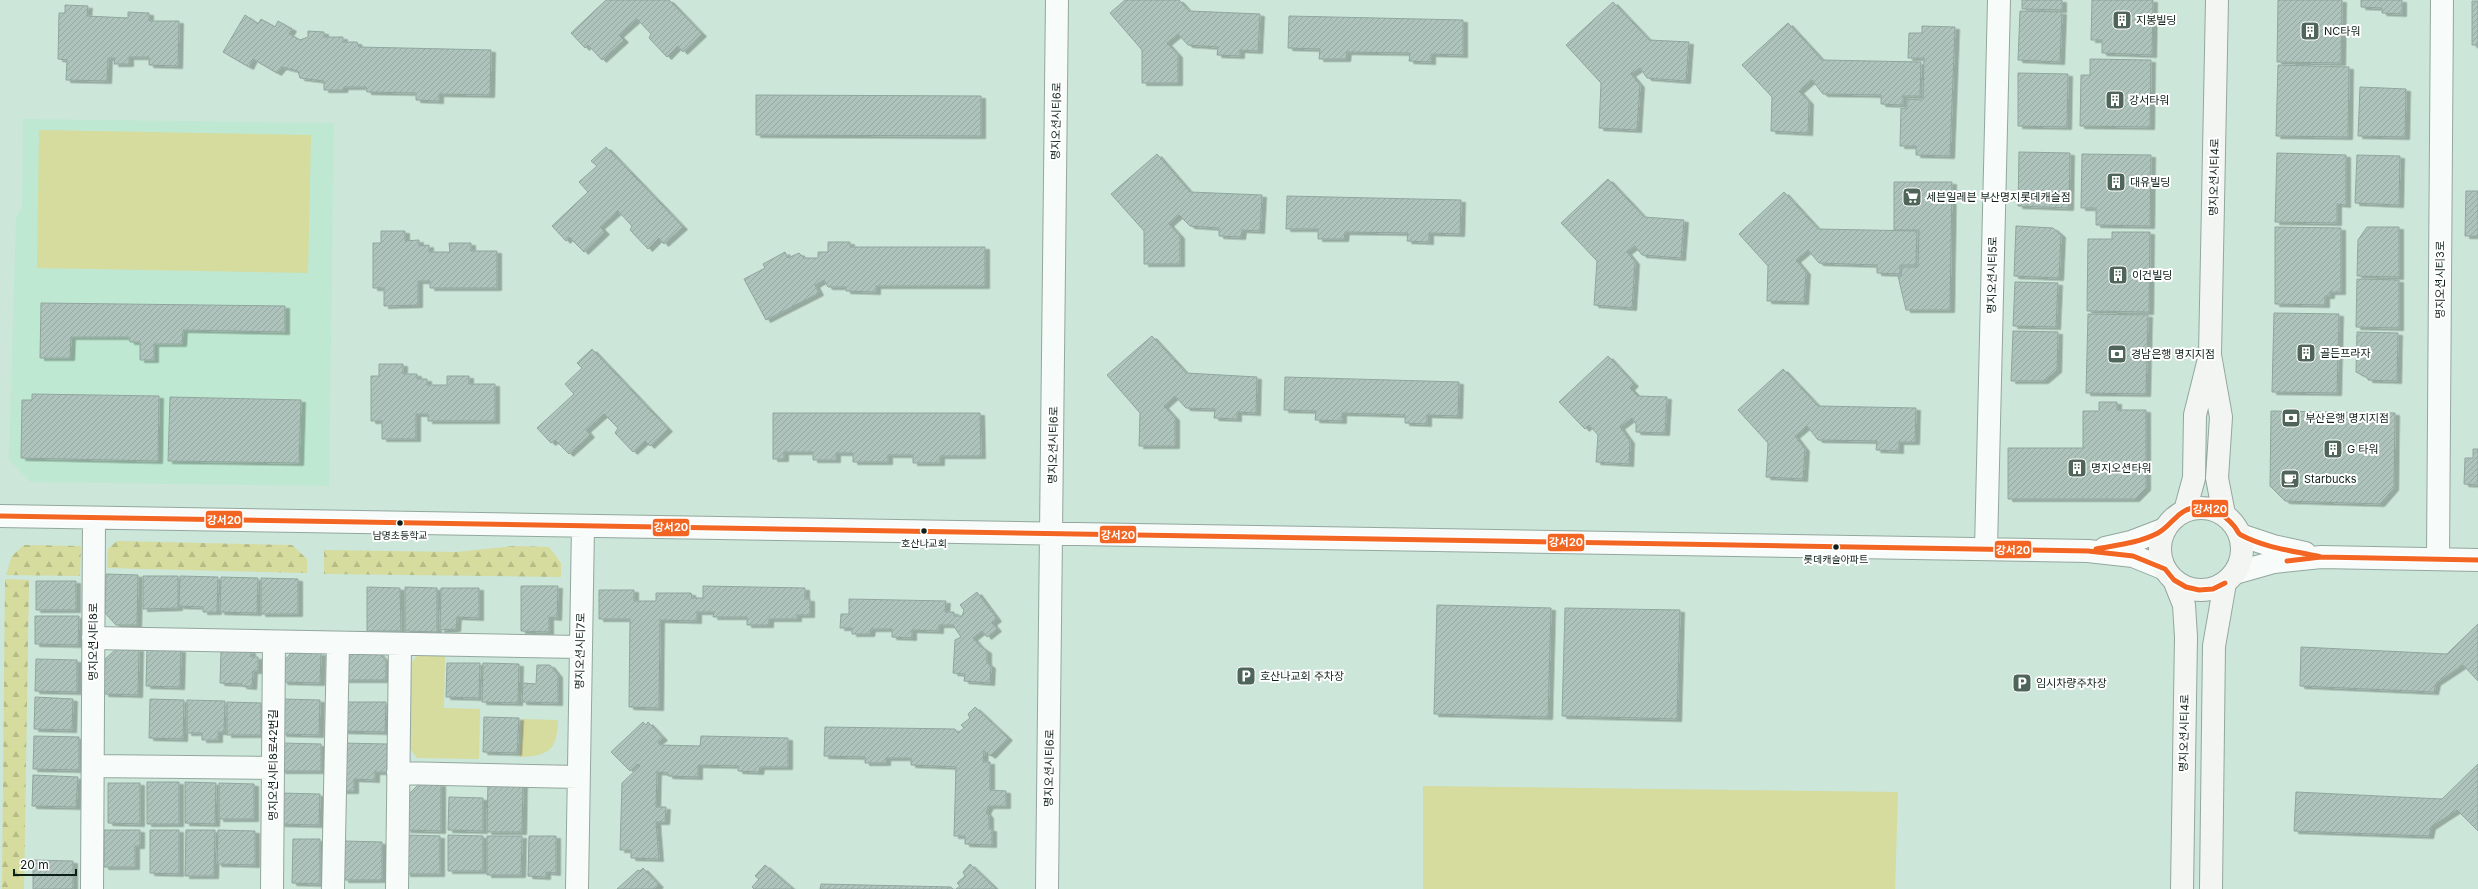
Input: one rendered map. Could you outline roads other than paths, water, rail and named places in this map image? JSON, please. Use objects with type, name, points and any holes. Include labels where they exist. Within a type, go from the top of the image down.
[{"type":"main road","name":"명지오션시티4로","points":[[2210,355],[2217,0]]},
{"type":"main road","points":[[2185,511],[2194,478],[2195,415],[2210,355]]},
{"type":"main road","points":[[2210,355],[2221,417],[2217,478],[2224,514]]},
{"type":"main road","points":[[2211,889],[2214,646],[2230,578],[2241,561],[2243,548],[2240,535],[2234,523],[2224,514],[2211,508],[2198,508],[2185,511],[2173,518],[2165,529],[2160,549],[2169,574],[2186,587],[2199,590],[2213,588],[2230,578]]},
{"type":"main road","name":"명지오션시티4로","points":[[2169,574],[2184,605],[2186,637],[2182,889]]},
{"type":"street","name":"명지오션시티6로","points":[[1047,889],[1058,0]]},
{"type":"street","name":"명지오션시티5로","points":[[1986,549],[1999,0]]},
{"type":"street","name":"명지오션시티3로","points":[[2438,559],[2442,0]]},
{"type":"street","points":[[0,516],[2088,551],[2133,556],[2169,574]]},
{"type":"street","name":"명지오션시티8로","points":[[92,889],[94,518]]},
{"type":"street","name":"명지오션시티7로","points":[[577,889],[583,526]]},
{"type":"street","points":[[2088,551],[2131,542],[2165,529]]},
{"type":"street","points":[[2240,535],[2273,546],[2321,557]]},
{"type":"street","points":[[2230,578],[2274,562],[2321,557],[2478,560]]},
{"type":"street","points":[[93,638],[580,647]]},
{"type":"street","name":"명지오션시티8로42번길","points":[[272,889],[274,642]]},
{"type":"street","points":[[333,889],[338,643]]},
{"type":"street","points":[[397,889],[400,644]]},
{"type":"street","points":[[93,766],[273,768]]},
{"type":"street","points":[[398,773],[578,777]]},
{"type":"place","name":"지봉빌딩","points":[[2122,20]]},
{"type":"place","name":"NC타워","points":[[2310,31]]},
{"type":"place","name":"강서타워","points":[[2115,100]]},
{"type":"place","name":"대유빌딩","points":[[2116,182]]},
{"type":"place","name":"세븐일레븐 부산명지롯데캐슬점","points":[[1912,197]]},
{"type":"place","name":"이건빌딩","points":[[2118,275]]},
{"type":"place","name":"골든프라자","points":[[2306,353]]},
{"type":"place","name":"경남은행 명지지점","points":[[2117,354]]},
{"type":"place","name":"부산은행 명지지점","points":[[2291,418]]},
{"type":"place","name":"G 타워","points":[[2333,449]]},
{"type":"place","name":"명지오션타워","points":[[2077,468]]},
{"type":"place","name":"Starbucks","points":[[2290,479]]},
{"type":"place","name":"남명초등학교","points":[[400,523]]},
{"type":"place","name":"호산나교회","points":[[924,531]]},
{"type":"place","name":"롯데캐슬아파트","points":[[1836,547]]},
{"type":"place","name":"호산나교회 주차장","points":[[1246,676]]},
{"type":"place","name":"임시차량주차장","points":[[2022,683]]}]
